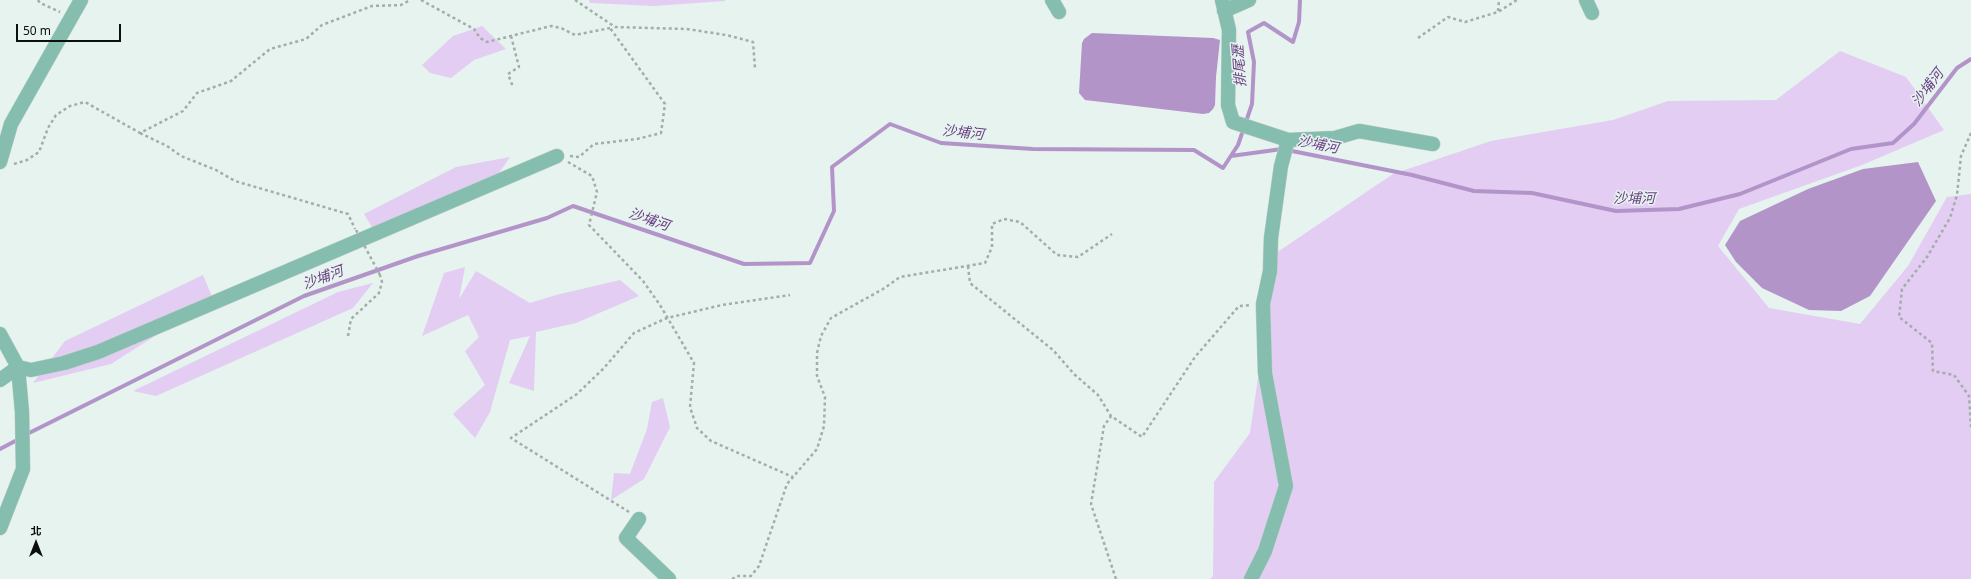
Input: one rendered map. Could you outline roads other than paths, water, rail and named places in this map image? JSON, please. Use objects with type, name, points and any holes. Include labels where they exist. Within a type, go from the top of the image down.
[{"type":"street","points":[[3,164],[11,124],[81,0]]},
{"type":"street","points":[[1052,0],[1059,12]]},
{"type":"street","points":[[1250,0],[1223,5],[1229,30],[1228,105],[1233,122],[1288,140],[1335,138],[1359,131],[1433,144]]},
{"type":"street","points":[[1586,0],[1592,13]]},
{"type":"street","points":[[1251,579],[1265,551],[1286,486],[1265,373],[1263,304],[1270,271],[1271,238],[1283,158],[1288,140]]},
{"type":"street","points":[[0,380],[18,367],[30,370],[64,363],[98,352],[557,156]]},
{"type":"street","points":[[0,334],[18,367],[22,412],[23,469],[0,528]]},
{"type":"street","points":[[639,519],[626,538],[669,579]]},
{"type":"waterway","name":"沙埔河","points":[[25,435],[304,296],[418,256],[547,218],[573,206],[744,264],[810,263],[834,211],[832,167],[890,124],[941,143],[1033,149],[1194,150],[1223,168],[1238,145],[1252,104],[1254,62],[1248,32],[1264,23],[1293,42],[1299,22],[1300,0]]},
{"type":"waterway","name":"沙埔河","points":[[1231,156],[1282,149],[1412,175],[1474,191],[1532,193],[1616,211],[1679,209],[1740,194],[1851,149],[1893,143],[1914,124],[1957,68],[1971,59]]},
{"type":"waterway","name":"沙埔河","points":[[0,449],[19,439]]},
{"type":"water label","name":"排尾瀝","points":[[1240,66]]}]
